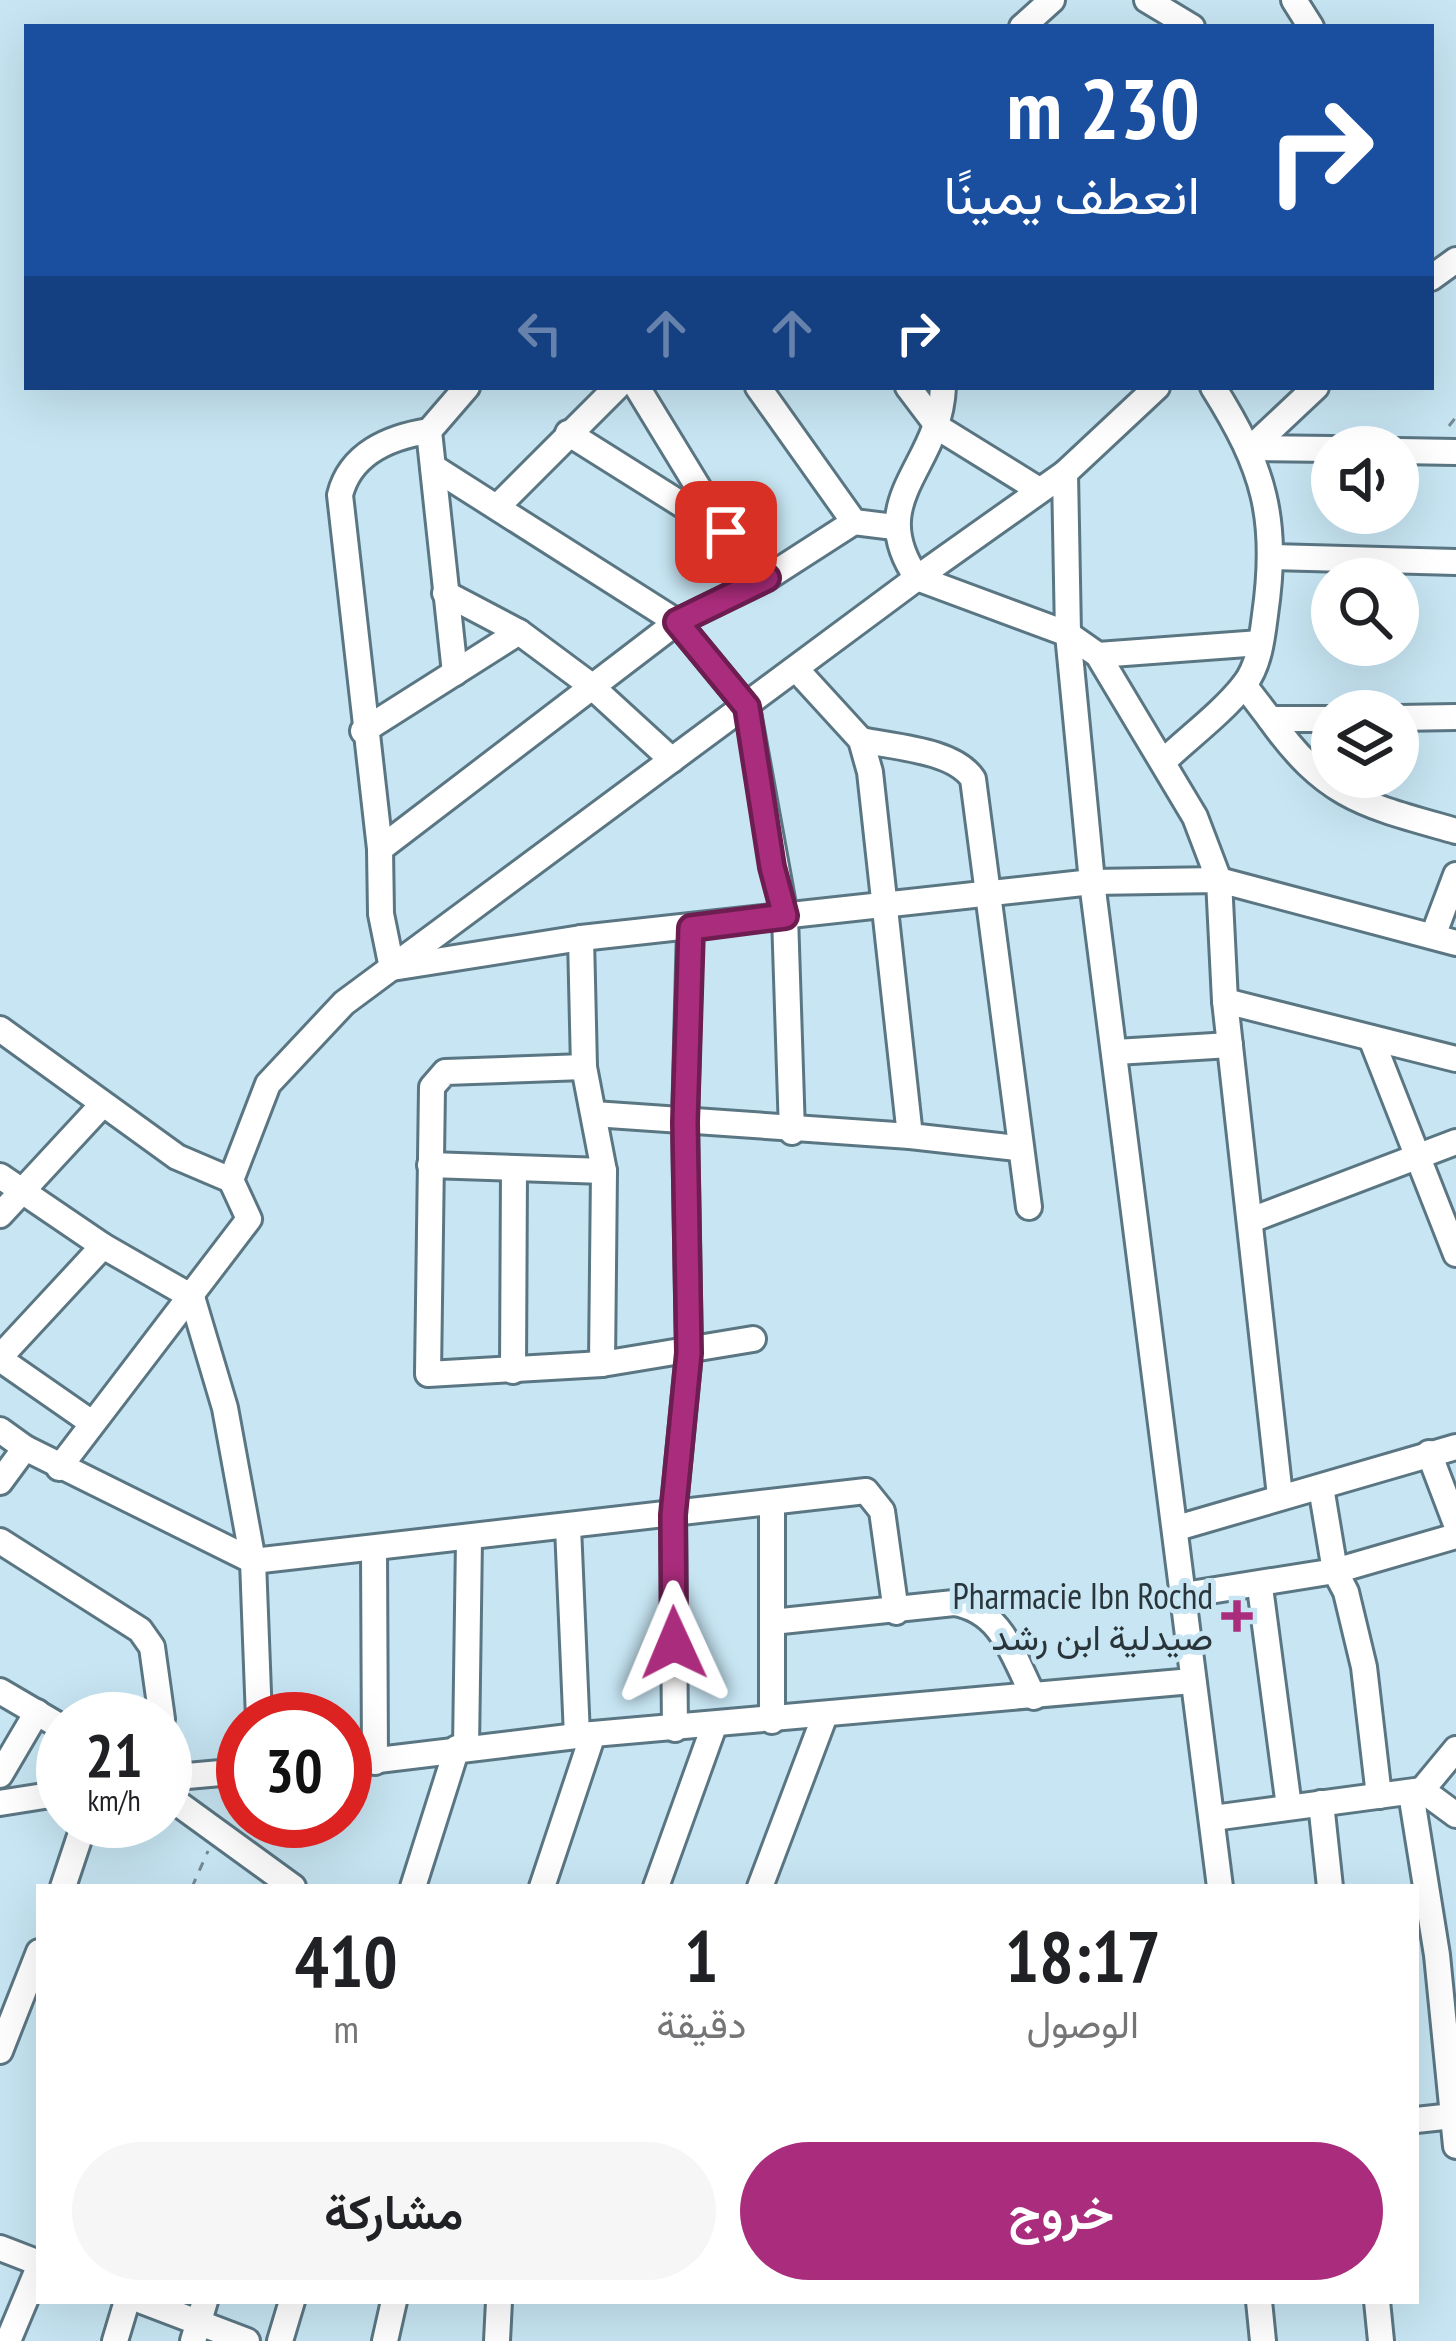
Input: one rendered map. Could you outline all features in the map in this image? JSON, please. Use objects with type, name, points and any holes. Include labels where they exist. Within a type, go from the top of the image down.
[{"type":"street","points":[[1147,0],[1187,24]]},
{"type":"street","points":[[392,968],[381,914],[380,849],[363,731],[340,495],[345,473],[367,452],[429,430],[463,390]]},
{"type":"street","points":[[497,507],[613,390]]},
{"type":"street","points":[[639,390],[726,532],[767,578]]},
{"type":"street","points":[[760,390],[854,522]]},
{"type":"street","points":[[910,390],[939,428],[1039,490]]},
{"type":"street","points":[[943,390],[939,428],[897,509],[894,527],[900,554],[917,578],[1068,634],[1098,655],[1195,817],[1219,880],[1225,1001],[1280,1496]]},
{"type":"street","points":[[231,1180],[268,1084],[344,1004],[1065,473],[1154,390]]},
{"type":"street","points":[[1163,762],[1244,685],[1260,643],[1272,557],[1271,523],[1251,448],[1216,390]]},
{"type":"street","points":[[1251,448],[1313,390]]},
{"type":"street","points":[[429,430],[454,673]]},
{"type":"street","points":[[568,433],[726,532]]},
{"type":"street","points":[[1251,448],[1311,449]]},
{"type":"street","points":[[1419,451],[1456,452]]},
{"type":"street","points":[[433,466],[677,622],[747,707],[772,867],[785,916],[792,1132]]},
{"type":"street","points":[[1065,473],[1068,634],[1093,882],[1220,1884]]},
{"type":"street","points":[[380,849],[589,684],[677,622],[767,578],[854,522],[894,527]]},
{"type":"street","points":[[1272,557],[1456,562]]},
{"type":"street","points":[[445,593],[519,632],[589,684],[672,760]]},
{"type":"street","points":[[363,731],[519,632]]},
{"type":"street","points":[[1098,655],[1260,643]]},
{"type":"street","points":[[797,670],[861,740],[966,768],[978,792],[986,893],[1028,1207]]},
{"type":"street","points":[[1244,685],[1319,779],[1350,798],[1456,831]]},
{"type":"street","points":[[1419,718],[1456,717]]},
{"type":"street","points":[[1270,719],[1311,718]]},
{"type":"street","points":[[861,740],[910,1136]]},
{"type":"street","points":[[392,968],[581,938],[1093,882],[1219,880],[1445,939],[1456,875]]},
{"type":"street","points":[[675,1729],[673,1515],[689,1353],[685,1122],[691,928]]},
{"type":"street","points":[[581,938],[584,1067],[604,1172],[602,1364]]},
{"type":"street","points":[[1225,1001],[1456,1060]]},
{"type":"street","points":[[0,1029],[101,1106],[177,1156],[231,1180],[249,1219],[59,1468]]},
{"type":"street","points":[[1370,1037],[1456,1254]]},
{"type":"street","points":[[1116,1052],[1230,1045]]},
{"type":"street","points":[[584,1067],[445,1072],[430,1098],[428,1374],[602,1364],[753,1340]]},
{"type":"street","points":[[0,1215],[101,1106]]},
{"type":"street","points":[[594,1114],[1017,1148]]},
{"type":"street","points":[[1251,1220],[1456,1142]]},
{"type":"street","points":[[430,1166],[604,1172]]},
{"type":"street","points":[[513,1371],[514,1168]]},
{"type":"street","points":[[0,1176],[103,1246],[192,1297],[225,1408],[253,1561],[258,1692]]},
{"type":"street","points":[[92,1424],[0,1358],[103,1246]]},
{"type":"street","points":[[0,1430],[59,1468],[253,1561],[866,1491],[882,1511],[896,1612]]},
{"type":"street","points":[[1177,1528],[1456,1447]]},
{"type":"street","points":[[0,1482],[25,1448]]},
{"type":"street","points":[[1429,1453],[1456,1524]]},
{"type":"street","points":[[1321,1487],[1335,1571],[1364,1667],[1379,1796]]},
{"type":"street","points":[[772,1502],[772,1721]]},
{"type":"street","points":[[543,1884],[585,1735],[568,1527]]},
{"type":"street","points":[[1184,1595],[1260,1587],[1335,1571],[1456,1536]]},
{"type":"street","points":[[414,1884],[462,1748],[469,1539]]},
{"type":"street","points":[[0,1541],[140,1630],[152,1647],[158,1692]]},
{"type":"street","points":[[374,1550],[375,1762]]},
{"type":"street","points":[[1260,1587],[1289,1807]]},
{"type":"street","points":[[772,1622],[954,1603],[977,1607],[994,1619],[1034,1697]]},
{"type":"street","points":[[372,1762],[585,1735],[1192,1681]]},
{"type":"street","points":[[0,1691],[36,1711]]},
{"type":"street","points":[[0,1775],[36,1714]]},
{"type":"street","points":[[761,1884],[825,1715]]},
{"type":"street","points":[[657,1884],[714,1726]]},
{"type":"street","points":[[1417,1792],[1456,1749]]},
{"type":"street","points":[[1417,1792],[1446,1963],[1456,2146]]},
{"type":"street","points":[[1213,1818],[1417,1792],[1456,1814]]},
{"type":"street","points":[[0,1803],[36,1797]]},
{"type":"street","points":[[1321,1803],[1330,1884]]},
{"type":"street","points":[[192,1809],[216,1833]]},
{"type":"street","points":[[64,1884],[76,1848]]},
{"type":"street","points":[[237,1848],[289,1884]]},
{"type":"street","points":[[0,2051],[36,1960]]},
{"type":"street","points":[[1419,2120],[1453,2116]]},
{"type":"street","points":[[0,2248],[36,2264]]},
{"type":"street","points":[[8,2341],[36,2272]]},
{"type":"street","points":[[115,2341],[126,2304]]},
{"type":"street","points":[[150,2304],[247,2341]]},
{"type":"street","points":[[280,2341],[291,2304]]},
{"type":"street","points":[[385,2341],[393,2304]]},
{"type":"street","points":[[497,2341],[499,2304]]},
{"type":"street","points":[[1259,2304],[1263,2341]]},
{"type":"street","points":[[1377,2304],[1381,2341]]},
{"type":"path","points":[[193,1884],[216,1833]]},
{"type":"place","name":"Pharmacie Ibn Rochd صيدلية ابن رشد","points":[[1237,1616]]},
{"type":"route","points":[[674,1643],[673,1515],[689,1353],[685,1122],[691,928],[785,916],[772,867],[747,707],[677,622],[767,578],[726,532]]}]
